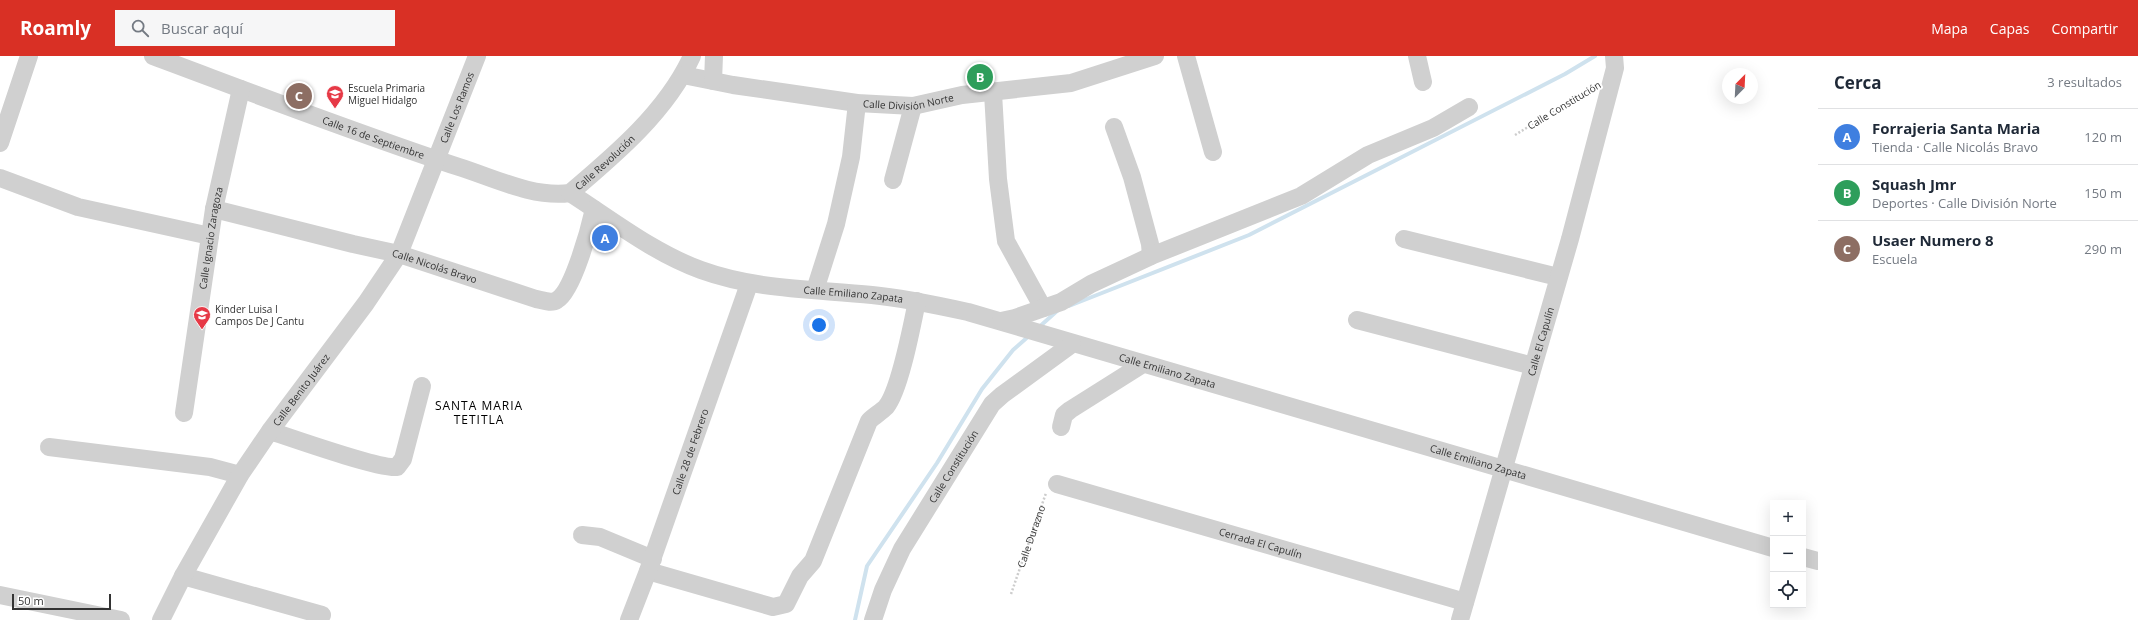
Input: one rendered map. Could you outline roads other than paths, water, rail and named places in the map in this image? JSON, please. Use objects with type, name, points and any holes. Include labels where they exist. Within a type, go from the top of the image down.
[{"type":"street","points":[[0,143],[29,56]]},
{"type":"street","name":"Calle 16 de Septiembre","points":[[153,56],[195,63],[241,89],[436,159]]},
{"type":"street","name":"Calle Los Ramos","points":[[436,159],[477,56]]},
{"type":"street","name":"Calle Revolución","points":[[436,159],[535,192],[550,194],[570,193],[631,137],[670,94],[683,75],[692,56]]},
{"type":"street","points":[[713,81],[714,56]]},
{"type":"street","name":"Calle División Norte","points":[[683,75],[857,103],[913,106],[962,95],[993,93],[1071,83],[1155,56]]},
{"type":"street","points":[[1186,56],[1213,152]]},
{"type":"street","points":[[1417,56],[1423,82]]},
{"type":"street","name":"Calle El Capulín","points":[[1460,620],[1558,277],[1614,64]]},
{"type":"street","name":"Calle Ignacio Zaragoza","points":[[184,413],[214,208],[241,89]]},
{"type":"street","points":[[993,93],[998,179],[1006,241],[1043,308]]},
{"type":"street","points":[[815,290],[836,224],[851,158],[857,103]]},
{"type":"street","points":[[893,180],[913,106]]},
{"type":"street","points":[[1008,323],[1015,318],[1061,302],[1091,284],[1151,256],[1301,196],[1368,155],[1432,128],[1469,107]]},
{"type":"street","points":[[1114,127],[1132,177],[1150,244],[1151,256]]},
{"type":"street","name":"Calle Benito Juárez","points":[[161,620],[183,576],[240,474],[270,431],[362,309],[399,254],[436,159]]},
{"type":"street","points":[[0,178],[78,207],[210,236]]},
{"type":"street","name":"Calle Emiliano Zapata","points":[[570,193],[675,260],[700,270],[749,284],[917,301],[1008,323],[1065,342],[1504,468],[1770,547]]},
{"type":"street","name":"Calle Nicolás Bravo","points":[[214,208],[353,244],[399,254],[536,299],[551,302],[557,300],[564,293],[575,269],[594,209]]},
{"type":"street","points":[[1404,239],[1558,277]]},
{"type":"street","name":"Calle 28 de Febrero","points":[[629,620],[650,565],[749,284]]},
{"type":"street","points":[[582,535],[600,537],[650,565],[773,607],[786,604],[800,576],[813,561],[869,421],[886,406],[891,398],[904,355],[917,301]]},
{"type":"street","points":[[1357,320],[1533,366]]},
{"type":"street","name":"Calle Constitución","points":[[874,620],[883,590],[902,549],[992,404],[1065,342]]},
{"type":"street","points":[[1061,427],[1064,415],[1070,410],[1143,364]]},
{"type":"street","points":[[270,431],[390,468],[397,467],[402,463],[422,386]]},
{"type":"street","points":[[50,447],[210,467],[240,474]]},
{"type":"street","name":"Cerrada El Capulín","points":[[1057,484],[1465,602]]},
{"type":"street","points":[[1806,558],[1818,561]]},
{"type":"street","points":[[183,576],[322,616]]},
{"type":"street","points":[[0,595],[121,620]]},
{"type":"waterway","points":[[1069,306],[1249,235],[1565,74],[1595,56]]},
{"type":"waterway","points":[[1038,328],[1057,311]]},
{"type":"waterway","points":[[855,620],[867,566],[937,463],[982,389],[1013,350],[1030,335]]},
{"type":"place","name":"Squash Jmr","points":[[980,77]]},
{"type":"place","name":"Usaer Numero 8","points":[[299,96]]},
{"type":"place","name":"Escuela Primaria Miguel Hidalgo","points":[[335,109]]},
{"type":"place","name":"Forrajeria Santa Maria","points":[[605,238]]},
{"type":"place","name":"Kinder Luisa I Campos De J Cantu","points":[[202,330]]},
{"type":"district","name":"SANTA MARIA TETITLA","points":[[479,413]]}]
